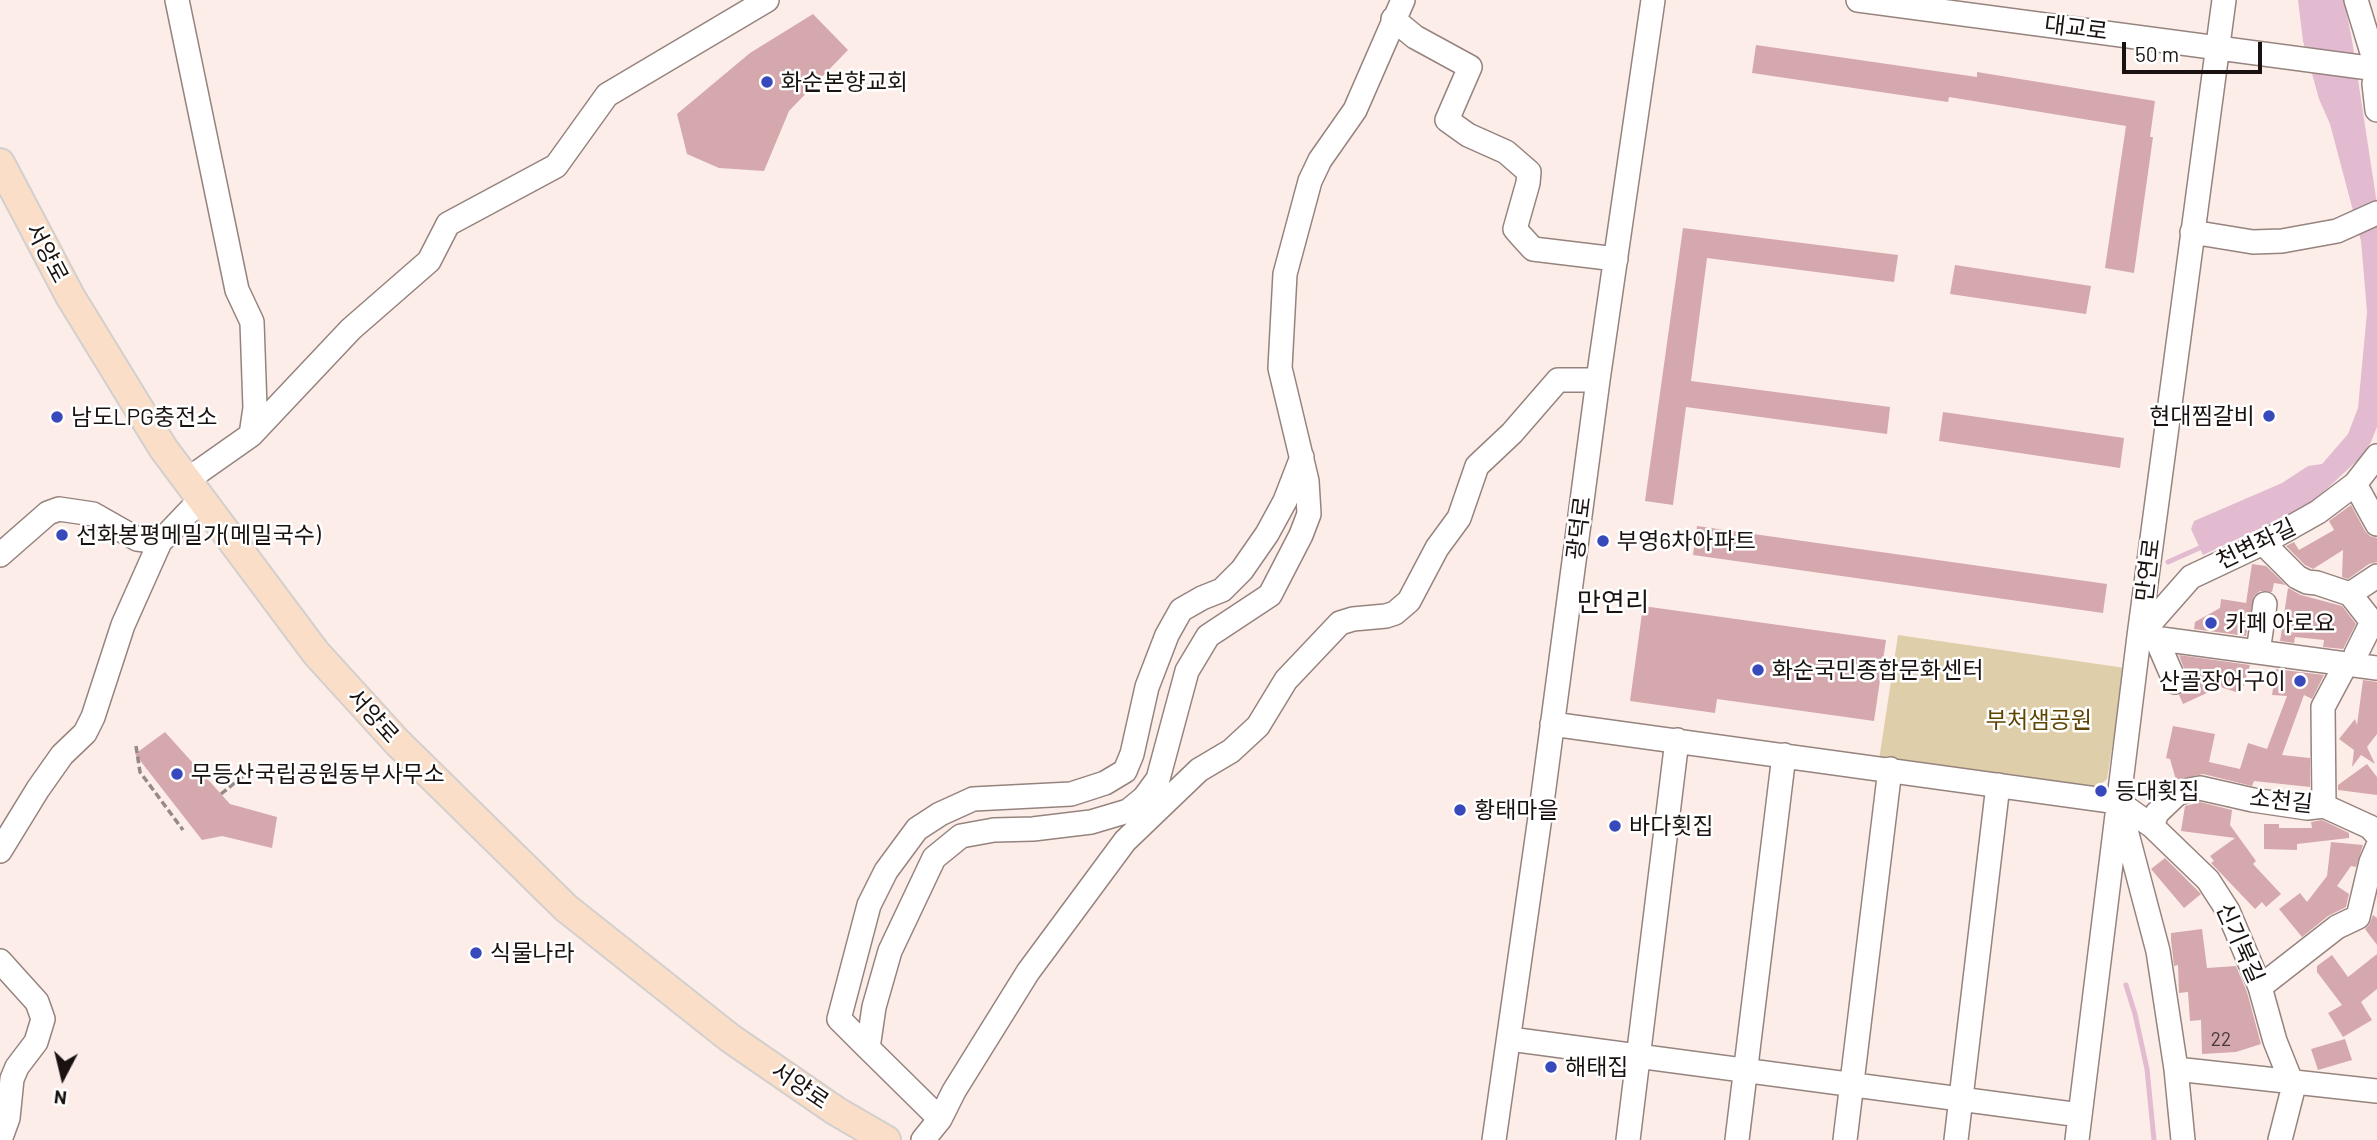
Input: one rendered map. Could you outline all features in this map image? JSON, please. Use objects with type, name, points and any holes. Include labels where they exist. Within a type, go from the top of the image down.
[{"type":"main road","name":"서양로","points":[[0,163],[70,296],[163,448],[316,653],[398,744],[566,908],[730,1038],[836,1111],[887,1140]]},
{"type":"street","points":[[177,0],[237,290],[252,322],[255,408],[251,435]]},
{"type":"street","points":[[0,851],[62,755],[85,733],[93,717],[123,625],[160,542],[194,489],[251,435],[351,328],[429,261],[448,224],[556,166],[607,95],[767,0]]},
{"type":"street","name":"광덕로","points":[[1494,1140],[1653,0]]},
{"type":"street","name":"대교로","points":[[1858,0],[2372,68]]},
{"type":"street","name":"만연로","points":[[2077,1140],[2118,802],[2148,637],[2192,232],[2224,0]]},
{"type":"street","points":[[2364,8],[2377,110]]},
{"type":"street","points":[[1398,10],[1415,37],[1470,67],[1447,120],[1468,135],[1506,152],[1528,172],[1528,183],[1515,229],[1522,237],[1533,248],[1616,259]]},
{"type":"street","points":[[869,1048],[873,1007],[890,951],[934,858],[961,836],[994,830],[1033,829],[1091,822],[1128,811],[1144,798],[1158,779],[1187,671],[1208,636],[1270,595],[1301,535],[1309,514],[1307,481],[1280,368],[1285,274],[1310,181],[1320,160],[1355,110],[1369,83],[1398,10]]},
{"type":"street","points":[[2192,232],[2253,242],[2282,241],[2308,238],[2350,227],[2377,214]]},
{"type":"street","points":[[923,1140],[940,1119],[954,1091],[1028,972],[1125,841],[1199,770],[1231,751],[1258,726],[1286,680],[1340,623],[1386,616],[1395,613],[1409,601],[1437,548],[1459,518],[1477,466],[1512,433],[1558,380],[1598,380]]},
{"type":"street","name":"천변좌길","points":[[2148,637],[2191,577],[2263,543],[2318,512],[2355,484],[2377,456]]},
{"type":"street","points":[[940,1119],[839,1019],[869,905],[886,871],[917,829],[940,814],[973,799],[1071,794],[1105,783],[1125,772],[1132,754],[1147,687],[1167,635],[1181,610],[1222,590],[1242,570],[1285,501],[1302,457]]},
{"type":"street","points":[[2355,484],[2375,513]]},
{"type":"street","points":[[0,555],[48,513],[59,509],[93,514],[137,539],[160,542]]},
{"type":"street","points":[[2263,543],[2297,577],[2350,594],[2374,624]]},
{"type":"street","points":[[2350,594],[2377,576]]},
{"type":"street","points":[[2258,652],[2265,604]]},
{"type":"street","name":"소천길","points":[[2152,826],[2157,813],[2178,794],[2200,788],[2307,808],[2324,806],[2323,707],[2359,666],[2356,654],[2374,624]]},
{"type":"street","points":[[2148,637],[2359,666]]},
{"type":"street","points":[[2148,637],[2175,682]]},
{"type":"street","points":[[1552,724],[2118,802],[2158,951],[2176,1069],[2183,1140]]},
{"type":"street","points":[[1628,1140],[1677,740]]},
{"type":"street","points":[[1737,1140],[1784,755]]},
{"type":"street","points":[[1845,1140],[1890,769]]},
{"type":"street","points":[[1956,1140],[1998,785]]},
{"type":"street","name":"신기북길","points":[[2118,802],[2152,826],[2208,880],[2220,896],[2260,987],[2275,1041],[2291,1081]]},
{"type":"street","points":[[2324,806],[2370,827],[2377,835]]},
{"type":"street","points":[[2260,987],[2337,928],[2358,917],[2377,848]]},
{"type":"street","points":[[0,961],[37,1002],[43,1019],[36,1042],[17,1067],[12,1079],[8,1118],[0,1140]]},
{"type":"street","points":[[1510,1039],[2080,1115]]},
{"type":"street","points":[[2176,1069],[2377,1091]]},
{"type":"street","points":[[2280,1140],[2292,1093],[2291,1081]]},
{"type":"path","points":[[136,746],[140,772],[183,830]]},
{"type":"path","points":[[221,794],[247,773]]},
{"type":"green space","name":"부처샘공원","points":[[1898,635],[2125,668],[2107,779],[2096,788],[1879,760]]},
{"type":"shaded area","points":[[2298,0],[2344,0],[2352,40],[2377,204],[2377,427],[2361,457],[2316,499],[2287,516],[2203,555],[2191,529],[2194,521],[2282,483],[2308,466],[2322,464],[2348,434],[2358,408],[2367,312],[2361,241],[2330,124],[2319,99],[2303,41]]},
{"type":"building","name":"화순본향교회","points":[[813,14],[848,50],[789,111],[764,171],[719,168],[687,154],[677,114],[750,53]]},
{"type":"building","points":[[1756,45],[1977,77],[1977,72],[2155,101],[2150,137],[2153,137],[2134,273],[2105,268],[2126,126],[1949,97],[1948,102],[1752,73]]},
{"type":"building","points":[[1683,228],[1898,255],[1894,282],[1707,258],[1691,381],[1890,407],[1887,434],[1686,407],[1673,505],[1645,501]]},
{"type":"building","points":[[1955,265],[2091,286],[2086,314],[1950,294]]},
{"type":"building","points":[[1943,412],[2124,438],[2120,468],[1939,441]]},
{"type":"building","points":[[2351,505],[2365,531],[2377,538],[2377,562],[2369,564],[2348,579],[2342,577],[2343,550],[2313,569],[2305,565],[2286,546],[2294,542],[2299,550],[2334,530],[2329,521]]},
{"type":"building","points":[[1697,526],[2107,584],[2103,613],[1693,555]]},
{"type":"building","points":[[2252,564],[2266,566],[2286,585],[2274,583],[2272,592],[2260,591],[2254,596],[2246,636],[2194,629],[2195,622],[2220,608],[2221,599],[2246,603]]},
{"type":"building","points":[[2288,588],[2301,595],[2342,606],[2356,624],[2343,649],[2323,647],[2324,640],[2295,637],[2294,643],[2280,641]]},
{"type":"building","name":"화순국민종합문화센터","points":[[1643,606],[1886,640],[1874,721],[1717,699],[1715,713],[1630,701]]},
{"type":"building","points":[[2179,655],[2250,665],[2243,687],[2238,686],[2236,692],[2220,687],[2183,704],[2179,695],[2186,691],[2189,683]]},
{"type":"building","points":[[2276,669],[2324,675],[2312,699],[2304,695],[2282,755],[2310,758],[2310,787],[2254,781],[2252,786],[2203,774],[2176,780],[2170,759],[2166,758],[2173,726],[2215,734],[2209,762],[2240,769],[2248,743],[2267,749],[2287,696],[2272,695]]},
{"type":"building","points":[[2363,680],[2377,682],[2377,734],[2367,747],[2375,764],[2361,755],[2352,767],[2354,750],[2339,739],[2355,719],[2357,725]]},
{"type":"building","name":"무등산국립공원동부사무소","points":[[165,732],[230,804],[277,817],[272,848],[222,836],[202,840],[135,754]]},
{"type":"building","points":[[2367,764],[2377,777],[2377,795],[2338,790],[2338,785]]},
{"type":"building","points":[[2200,802],[2232,810],[2230,825],[2256,861],[2253,864],[2281,894],[2266,907],[2262,902],[2255,909],[2211,863],[2214,861],[2210,856],[2235,838],[2181,831],[2185,806]]},
{"type":"building","points":[[2322,820],[2349,833],[2349,838],[2297,844],[2297,850],[2264,849],[2264,824],[2279,824],[2279,828],[2312,828],[2311,822]]},
{"type":"building","points":[[2331,842],[2363,845],[2356,867],[2351,866],[2337,886],[2349,894],[2346,907],[2328,916],[2302,937],[2279,909],[2300,893],[2307,902],[2327,876]]},
{"type":"building","points":[[2165,858],[2201,894],[2184,908],[2151,869]]},
{"type":"building","points":[[2373,915],[2377,918],[2377,945],[2365,929]]},
{"type":"building","points":[[2202,929],[2207,968],[2236,966],[2247,992],[2261,1044],[2236,1052],[2202,1054],[2201,1020],[2190,1021],[2188,992],[2179,993],[2178,965],[2174,966],[2171,933]]},
{"type":"building","points":[[2377,954],[2377,989],[2361,1002],[2372,1020],[2343,1037],[2328,1013],[2342,1005],[2317,972],[2317,966],[2332,955],[2348,977]]},
{"type":"building","points":[[2345,1039],[2352,1060],[2318,1070],[2311,1049]]},
{"type":"waterway","points":[[2168,562],[2204,546]]},
{"type":"waterway","points":[[2126,985],[2147,1069],[2154,1140]]},
{"type":"place","name":"화순본향교회","points":[[767,82]]},
{"type":"place","name":"현대찜갈비","points":[[2269,416]]},
{"type":"place","name":"남도LPG충전소","points":[[57,417]]},
{"type":"place","name":"선화봉평메밀가(메밀국수)","points":[[62,535]]},
{"type":"place","name":"부영6차아파트","points":[[1603,541]]},
{"type":"place","name":"카페 아로요","points":[[2211,623]]},
{"type":"place","name":"화순국민종합문화센터","points":[[1758,670]]},
{"type":"place","name":"산골장어구이","points":[[2300,681]]},
{"type":"place","name":"무등산국립공원동부사무소","points":[[177,774]]},
{"type":"place","name":"등대횟집","points":[[2101,791]]},
{"type":"place","name":"황태마을","points":[[1460,810]]},
{"type":"place","name":"바다횟집","points":[[1615,826]]},
{"type":"place","name":"식물나라","points":[[476,953]]},
{"type":"place","name":"해태집","points":[[1551,1067]]},
{"type":"district","name":"만연리","points":[[1613,602]]}]
